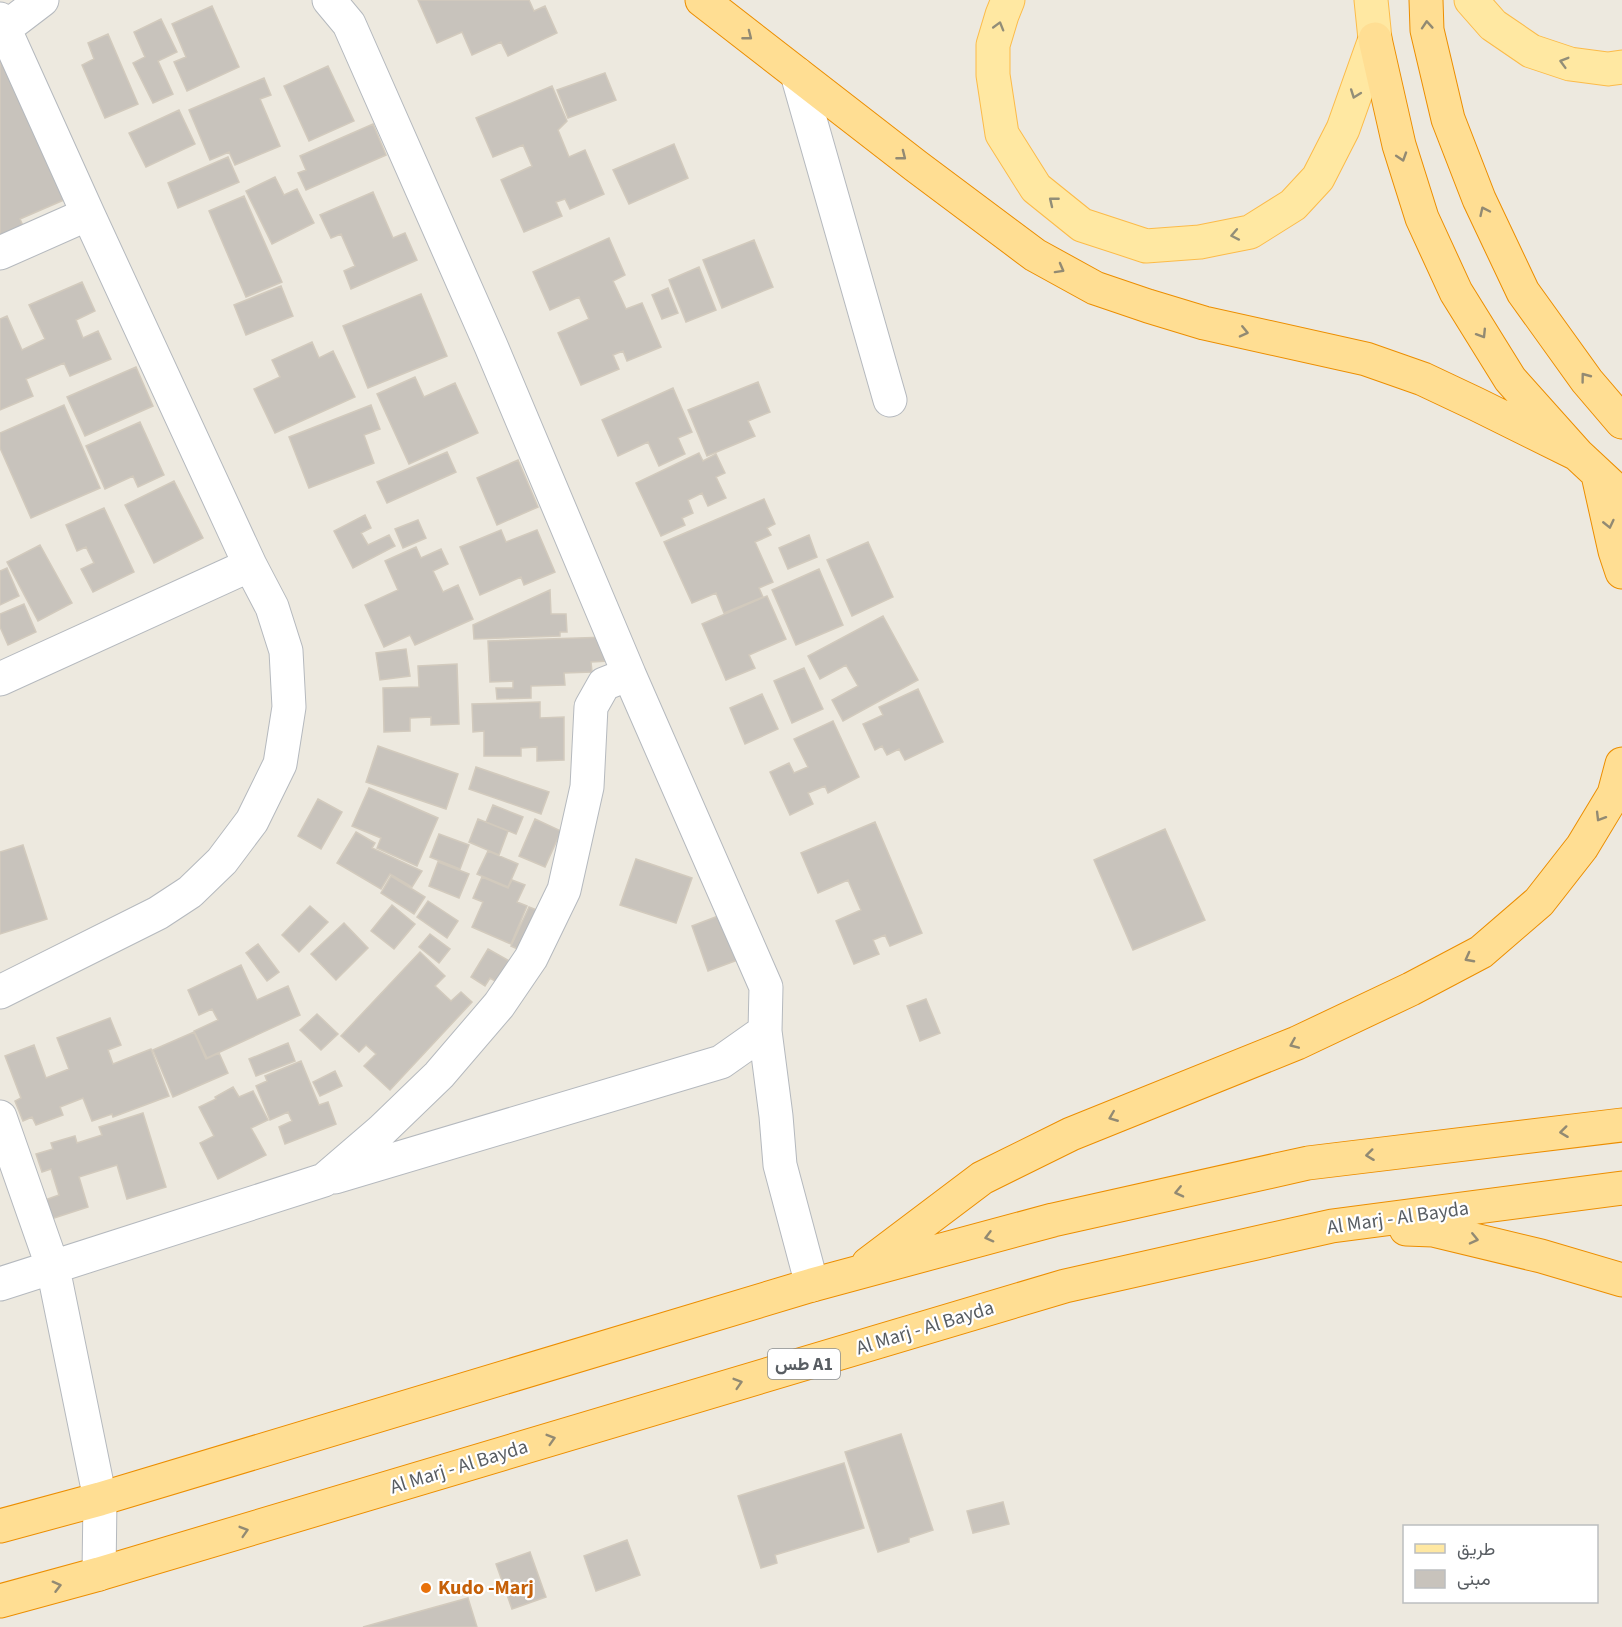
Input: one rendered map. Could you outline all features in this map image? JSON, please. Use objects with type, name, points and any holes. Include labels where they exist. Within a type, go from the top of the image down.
[{"type":"highway","points":[[702,0],[1035,255],[1095,288],[1204,323],[1366,359],[1423,379],[1599,475]]},
{"type":"highway","points":[[1426,0],[1427,30],[1448,119],[1479,199],[1523,292],[1587,381],[1622,422]]},
{"type":"highway","points":[[1375,39],[1405,166],[1422,218],[1456,292],[1510,379],[1599,475],[1615,551],[1622,572]]},
{"type":"highway","points":[[854,1275],[982,1178],[1071,1134],[1298,1043],[1411,989],[1480,952],[1539,903],[1582,847],[1614,794],[1622,764]]},
{"type":"highway","points":[[0,1526],[100,1499],[812,1286],[1053,1220],[1308,1163],[1622,1125]]},
{"type":"highway","name":"Al Marj - Al Bayda","points":[[0,1601],[99,1574],[1065,1286],[1332,1226],[1622,1188]]},
{"type":"highway","points":[[1332,1226],[1433,1230],[1541,1256],[1622,1280]]},
{"type":"main road","points":[[1008,0],[993,45],[993,75],[1002,134],[1036,188],[1082,225],[1146,246],[1200,242],[1250,232],[1293,205],[1318,178],[1343,129],[1375,39],[1371,0]]},
{"type":"main road","points":[[1470,0],[1493,25],[1531,51],[1570,64],[1608,69],[1622,67]]},
{"type":"street","points":[[0,992],[158,913],[190,892],[222,861],[252,821],[279,764],[289,707],[286,651],[272,607],[250,565],[2,24],[42,0]]},
{"type":"street","points":[[329,0],[349,24],[354,34],[491,346],[629,674],[766,987],[765,1031],[780,1165],[812,1286]]},
{"type":"street","points":[[797,74],[890,400]]},
{"type":"street","points":[[0,253],[88,214]]},
{"type":"street","points":[[0,679],[250,565]]},
{"type":"street","points":[[324,1180],[381,1131],[439,1075],[499,1005],[531,958],[564,890],[587,787],[591,707],[604,684],[629,674]]},
{"type":"street","points":[[0,1284],[324,1180],[722,1062],[765,1031]]},
{"type":"street","points":[[0,1117],[53,1268],[100,1499],[99,1574]]},
{"type":"building","points":[[418,0],[529,0],[534,11],[545,6],[557,33],[508,56],[501,42],[472,55],[462,32],[437,43]]},
{"type":"building","points":[[212,6],[239,67],[187,91],[174,62],[186,57],[172,24]]},
{"type":"building","points":[[161,19],[177,52],[158,61],[173,94],[153,103],[133,63],[145,57],[134,32]]},
{"type":"building","points":[[0,29],[73,196],[20,219],[24,228],[0,238]]},
{"type":"building","points":[[108,34],[138,104],[105,118],[82,65],[94,59],[88,43]]},
{"type":"building","points":[[328,66],[354,121],[309,141],[284,86]]},
{"type":"building","points":[[605,73],[616,100],[568,118],[557,90]]},
{"type":"building","points":[[264,78],[271,95],[260,99],[280,146],[235,165],[229,152],[210,160],[189,110]]},
{"type":"building","points":[[552,86],[567,121],[558,130],[569,157],[585,150],[604,194],[570,209],[565,199],[556,202],[562,216],[524,232],[501,180],[532,166],[523,145],[493,157],[476,118]]},
{"type":"building","points":[[179,110],[195,144],[146,167],[129,133]]},
{"type":"building","points":[[373,124],[386,155],[306,190],[298,173],[306,170],[300,156]]},
{"type":"building","points":[[674,144],[688,178],[629,204],[613,170]]},
{"type":"building","points":[[228,157],[239,182],[178,208],[168,183]]},
{"type":"building","points":[[275,177],[284,195],[297,189],[314,223],[272,244],[246,191]]},
{"type":"building","points":[[373,192],[393,238],[405,233],[417,260],[351,289],[344,271],[355,266],[341,234],[331,238],[320,215]]},
{"type":"building","points":[[244,196],[282,282],[246,297],[209,211]]},
{"type":"building","points":[[609,238],[625,275],[613,281],[626,309],[642,303],[661,347],[627,361],[623,351],[613,355],[619,369],[581,385],[558,333],[589,319],[579,297],[550,310],[533,272]]},
{"type":"building","points":[[754,240],[773,287],[722,308],[703,260]]},
{"type":"building","points":[[699,267],[716,310],[686,322],[669,280]]},
{"type":"building","points":[[82,282],[95,311],[76,320],[83,338],[98,331],[111,359],[70,376],[64,363],[26,379],[33,396],[0,410],[0,319],[7,316],[22,350],[45,339],[29,305]]},
{"type":"building","points":[[281,286],[293,316],[246,335],[234,305]]},
{"type":"building","points":[[668,288],[678,313],[662,319],[652,295]]},
{"type":"building","points":[[421,294],[447,356],[368,388],[343,326]]},
{"type":"building","points":[[312,342],[319,358],[333,351],[355,397],[275,433],[254,389],[280,377],[272,360]]},
{"type":"building","points":[[136,367],[153,406],[85,436],[67,397]]},
{"type":"building","points":[[415,377],[424,397],[455,383],[478,433],[409,464],[377,394]]},
{"type":"building","points":[[758,382],[770,412],[748,421],[755,436],[707,456],[688,410]]},
{"type":"building","points":[[673,388],[692,432],[678,438],[685,454],[659,466],[648,442],[618,456],[602,420]]},
{"type":"building","points":[[64,405],[100,488],[31,518],[0,448],[0,433]]},
{"type":"building","points":[[371,405],[380,429],[364,435],[374,463],[309,488],[289,437]]},
{"type":"building","points":[[140,422],[164,475],[138,487],[133,476],[105,489],[86,446]]},
{"type":"building","points":[[447,452],[456,472],[387,503],[377,482]]},
{"type":"building","points":[[699,453],[703,461],[716,454],[725,473],[716,477],[726,498],[708,506],[702,493],[688,500],[693,513],[682,518],[685,525],[661,536],[636,483]]},
{"type":"building","points":[[518,460],[538,507],[497,525],[477,478]]},
{"type":"building","points":[[174,481],[203,538],[154,563],[125,505]]},
{"type":"building","points":[[764,499],[775,524],[767,528],[771,535],[755,542],[773,582],[759,588],[763,597],[724,613],[716,593],[692,603],[664,542]]},
{"type":"building","points":[[104,508],[134,572],[93,592],[81,569],[94,563],[86,547],[77,551],[66,525]]},
{"type":"building","points":[[365,515],[371,528],[361,533],[368,545],[389,535],[395,546],[353,568],[334,531]]},
{"type":"building","points":[[418,520],[426,538],[403,548],[395,529]]},
{"type":"building","points":[[501,530],[506,542],[537,530],[555,572],[524,585],[521,577],[480,595],[460,547]]},
{"type":"building","points":[[809,535],[817,557],[788,569],[779,548]]},
{"type":"building","points":[[868,542],[893,597],[852,616],[827,560]]},
{"type":"building","points":[[40,545],[72,603],[38,621],[7,562]]},
{"type":"building","points":[[416,547],[421,558],[441,549],[448,564],[433,571],[443,592],[458,585],[473,619],[415,645],[410,635],[384,647],[365,605],[398,590],[385,561]]},
{"type":"building","points":[[7,568],[19,596],[0,605],[0,571]]},
{"type":"building","points":[[819,569],[843,625],[796,645],[772,590]]},
{"type":"building","points":[[550,590],[551,614],[566,614],[567,632],[560,632],[560,636],[474,639],[473,625]]},
{"type":"building","points":[[767,596],[786,639],[749,655],[755,668],[726,680],[702,624]]},
{"type":"building","points":[[24,604],[36,632],[8,645],[0,627],[0,614]]},
{"type":"building","points":[[883,616],[918,680],[843,721],[832,700],[858,686],[846,665],[820,679],[808,656]]},
{"type":"building","points":[[608,637],[609,661],[591,662],[592,672],[564,673],[565,685],[531,686],[531,698],[497,699],[496,688],[513,688],[513,681],[490,682],[488,641]]},
{"type":"building","points":[[406,649],[410,676],[380,680],[376,653]]},
{"type":"building","points":[[457,664],[459,724],[431,725],[431,717],[410,718],[410,731],[384,732],[383,688],[419,687],[418,666]]},
{"type":"building","points":[[804,668],[823,709],[792,723],[774,681]]},
{"type":"building","points":[[918,689],[943,742],[905,760],[899,749],[887,755],[882,746],[875,750],[863,724],[883,715],[879,707]]},
{"type":"building","points":[[762,694],[778,729],[745,744],[730,708]]},
{"type":"building","points":[[540,702],[540,718],[564,717],[564,760],[537,761],[537,747],[521,748],[521,756],[484,756],[484,731],[473,732],[472,704]]},
{"type":"building","points":[[833,721],[859,777],[828,793],[825,786],[808,793],[813,804],[790,815],[770,772],[789,763],[794,773],[808,767],[794,739]]},
{"type":"building","points":[[378,746],[458,774],[446,809],[366,782]]},
{"type":"building","points":[[476,767],[549,792],[541,814],[469,789]]},
{"type":"building","points":[[369,788],[438,818],[417,866],[377,848],[381,838],[352,826]]},
{"type":"building","points":[[318,799],[342,812],[321,849],[298,836]]},
{"type":"building","points":[[493,805],[523,817],[516,834],[486,822]]},
{"type":"building","points":[[478,819],[508,831],[499,855],[469,842]]},
{"type":"building","points":[[535,819],[561,831],[545,867],[519,856]]},
{"type":"building","points":[[875,822],[922,933],[890,946],[885,935],[873,940],[879,954],[854,964],[836,921],[861,910],[848,880],[818,893],[801,853]]},
{"type":"building","points":[[1165,829],[1205,920],[1133,950],[1094,860]]},
{"type":"building","points":[[356,832],[375,843],[372,848],[422,871],[412,887],[390,874],[381,889],[337,863]]},
{"type":"building","points":[[439,834],[469,845],[460,869],[430,857]]},
{"type":"building","points":[[23,845],[47,919],[0,934],[0,852]]},
{"type":"building","points":[[488,851],[518,864],[508,887],[477,874]]},
{"type":"building","points":[[636,859],[692,878],[676,923],[620,905]]},
{"type":"building","points":[[438,862],[469,874],[459,898],[429,886]]},
{"type":"building","points":[[391,876],[425,897],[414,914],[381,893]]},
{"type":"building","points":[[482,877],[508,888],[512,880],[525,885],[517,902],[527,906],[511,944],[472,927],[483,902],[473,898]]},
{"type":"building","points":[[428,901],[458,921],[447,938],[417,917]]},
{"type":"building","points":[[392,905],[415,924],[394,949],[371,931]]},
{"type":"building","points":[[310,906],[328,922],[299,952],[282,935]]},
{"type":"building","points":[[529,907],[547,914],[529,954],[511,946]]},
{"type":"building","points":[[726,913],[743,958],[708,971],[692,926]]},
{"type":"building","points":[[344,923],[368,948],[336,980],[311,954]]},
{"type":"building","points":[[430,934],[450,949],[439,963],[419,947]]},
{"type":"building","points":[[258,944],[279,972],[267,981],[246,953]]},
{"type":"building","points":[[488,949],[518,966],[506,987],[490,978],[485,986],[471,977]]},
{"type":"building","points":[[420,952],[445,976],[435,986],[451,1001],[461,992],[472,1002],[390,1090],[364,1066],[376,1054],[366,1045],[359,1052],[341,1036]]},
{"type":"building","points":[[241,965],[257,1000],[288,986],[300,1015],[207,1058],[194,1031],[218,1020],[212,1009],[199,1015],[188,990]]},
{"type":"building","points":[[926,999],[940,1033],[920,1041],[907,1006]]},
{"type":"building","points":[[317,1014],[338,1034],[321,1050],[300,1030]]},
{"type":"building","points":[[110,1018],[121,1045],[108,1050],[113,1064],[151,1049],[169,1096],[113,1117],[112,1114],[92,1121],[83,1098],[60,1107],[63,1115],[36,1125],[32,1117],[23,1121],[15,1101],[21,1098],[5,1056],[34,1045],[46,1078],[69,1069],[57,1038]]},
{"type":"building","points":[[194,1032],[206,1059],[219,1053],[228,1073],[173,1097],[153,1050]]},
{"type":"building","points":[[288,1043],[295,1061],[256,1076],[249,1059]]},
{"type":"building","points":[[301,1061],[319,1105],[328,1102],[336,1124],[285,1144],[279,1127],[292,1121],[288,1112],[270,1120],[256,1086],[267,1081],[265,1076]]},
{"type":"building","points":[[335,1071],[342,1086],[320,1096],[313,1082]]},
{"type":"building","points":[[233,1087],[239,1097],[253,1091],[268,1120],[251,1128],[266,1155],[218,1179],[200,1143],[214,1136],[199,1107]]},
{"type":"building","points":[[143,1113],[166,1187],[127,1199],[117,1165],[79,1177],[88,1207],[51,1219],[45,1200],[59,1195],[51,1169],[42,1172],[36,1154],[53,1149],[51,1143],[75,1136],[77,1143],[102,1135],[99,1127]]},
{"type":"building","points":[[901,1434],[933,1530],[909,1538],[909,1542],[878,1552],[845,1452]]},
{"type":"building","points":[[844,1463],[864,1528],[775,1555],[777,1563],[761,1568],[738,1496]]},
{"type":"building","points":[[1003,1502],[1009,1524],[973,1533],[967,1511]]},
{"type":"building","points":[[627,1540],[640,1575],[596,1591],[584,1556]]},
{"type":"building","points":[[530,1552],[546,1597],[512,1609],[496,1564]]},
{"type":"building","points":[[468,1598],[477,1627],[363,1627]]},
{"type":"place","name":"Kudo -Marj","points":[[426,1588]]}]
